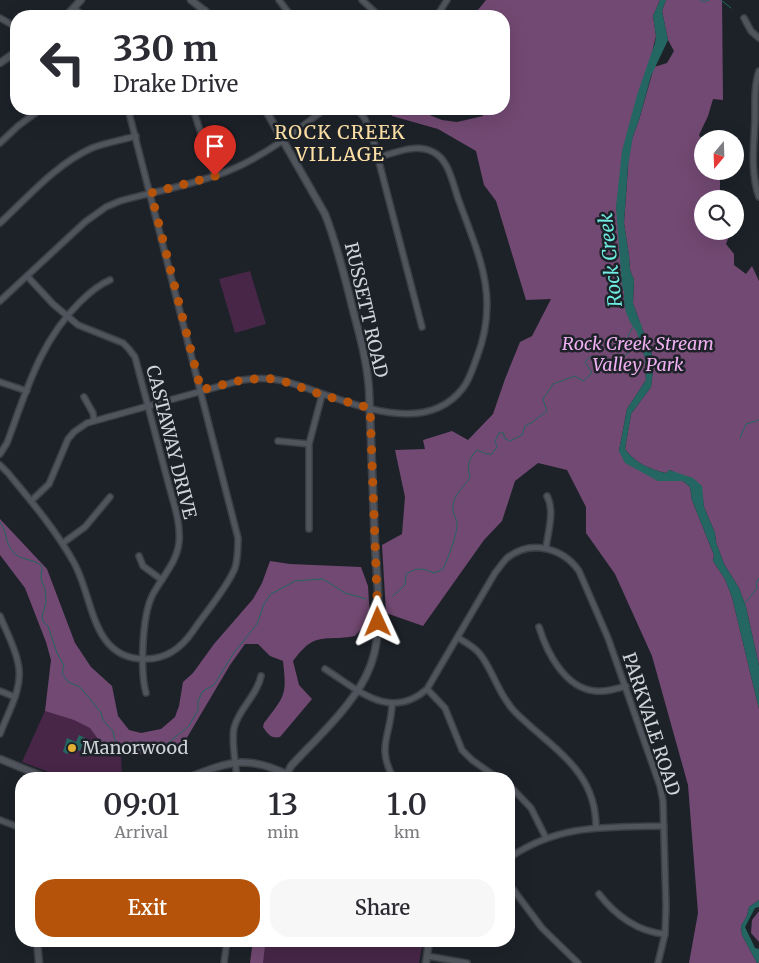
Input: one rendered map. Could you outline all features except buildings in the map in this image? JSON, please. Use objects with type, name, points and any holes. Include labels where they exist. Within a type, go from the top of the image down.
[{"type":"street","points":[[76,10],[74,8],[82,0]]},
{"type":"street","points":[[191,0],[205,10]]},
{"type":"street","points":[[362,0],[373,10]]},
{"type":"street","points":[[744,18],[759,38]]},
{"type":"street","points":[[759,72],[754,182],[759,197]]},
{"type":"street","points":[[0,143],[33,115]]},
{"type":"street","points":[[0,466],[31,501],[62,543],[79,572],[102,636],[118,652],[130,657],[143,659],[152,659],[170,653],[188,639],[231,576],[238,558],[238,538],[130,115]]},
{"type":"street","points":[[195,115],[215,176]]},
{"type":"street","name":"RUSSETT ROAD","points":[[268,115],[324,214],[333,234],[365,358],[370,408],[378,622],[373,660],[358,690],[291,766],[288,772]]},
{"type":"street","points":[[0,301],[99,211],[120,201],[231,170],[283,140],[317,115]]},
{"type":"street","points":[[361,115],[368,126],[378,158],[422,327]]},
{"type":"street","points":[[0,224],[59,168],[74,158],[93,148],[136,136]]},
{"type":"street","points":[[31,501],[49,484],[68,440],[80,428],[94,420],[242,380],[266,378],[283,381],[322,395],[370,408],[412,414],[425,413],[450,402],[464,387],[485,334],[488,306],[482,264],[451,178],[442,159],[435,153],[423,148],[416,148],[378,158]]},
{"type":"street","name":"CASTAWAY DRIVE","points":[[27,276],[66,317],[78,325],[123,343],[135,357],[180,534],[175,557],[152,596],[148,607],[143,659],[146,694]]},
{"type":"street","points":[[0,454],[7,443],[42,353],[56,328],[97,285],[110,280]]},
{"type":"street","points":[[0,382],[27,391]]},
{"type":"street","points":[[309,529],[310,444],[322,395]]},
{"type":"street","points":[[84,397],[93,413],[94,420]]},
{"type":"street","points":[[278,441],[310,444]]},
{"type":"street","points":[[62,543],[85,526],[110,496]]},
{"type":"street","points":[[325,669],[372,700],[399,703],[412,699],[427,689],[495,573],[512,555],[534,548],[546,548],[551,510],[551,504],[547,496]]},
{"type":"street","name":"PARKVALE ROAD","points":[[546,548],[566,556],[580,571],[626,686],[660,786],[664,826],[665,934],[658,963]]},
{"type":"street","points":[[139,556],[143,566],[162,580]]},
{"type":"street","points":[[0,616],[18,664],[19,679],[15,696],[0,734]]},
{"type":"street","points":[[539,627],[551,655],[564,674],[577,685],[602,692],[626,686]]},
{"type":"street","points":[[458,638],[481,655],[508,704],[568,759],[580,773],[592,798],[596,815],[596,827]]},
{"type":"street","points":[[237,772],[233,736],[234,727],[256,691],[261,676]]},
{"type":"street","points":[[427,689],[445,708],[462,750],[489,772]]},
{"type":"street","points":[[0,691],[15,696]]},
{"type":"street","points":[[390,772],[385,755],[385,747],[392,703]]},
{"type":"street","points":[[0,759],[32,772]]},
{"type":"street","points":[[202,772],[219,765],[236,762],[261,764],[282,772]]},
{"type":"street","points":[[515,792],[531,808],[546,838]]},
{"type":"street","points":[[0,820],[15,826]]},
{"type":"street","points":[[515,854],[546,838],[573,830],[596,827],[664,826]]},
{"type":"street","points":[[515,892],[542,928],[578,963]]},
{"type":"street","points":[[599,894],[606,905],[639,928],[651,933],[665,934]]},
{"type":"street","points":[[38,947],[39,963]]},
{"type":"street","points":[[224,963],[226,947]]},
{"type":"street","points":[[426,963],[429,947]]},
{"type":"street","points":[[427,956],[467,963]]},
{"type":"shaded area","points":[[660,0],[666,0],[662,11],[668,40],[651,76],[633,136],[628,166],[624,223],[630,270],[634,280],[633,303],[651,347],[653,370],[651,387],[631,414],[625,449],[638,462],[654,470],[666,473],[669,470],[693,478],[702,486],[704,507],[715,533],[716,542],[724,564],[739,588],[746,607],[759,666],[759,709],[732,597],[725,579],[713,561],[714,555],[692,500],[690,487],[683,481],[658,481],[625,463],[619,451],[627,409],[646,380],[645,358],[622,286],[616,207],[622,151],[637,95],[655,43],[656,36],[653,16]]},
{"type":"shaded area","points":[[250,271],[266,324],[235,333],[219,279]]},
{"type":"shaded area","name":"Manorwood","points":[[64,706],[110,740],[121,756],[122,772],[48,772],[22,762],[45,711]]},
{"type":"shaded area","points":[[79,735],[85,738],[80,751],[71,748],[68,754],[63,752],[67,738],[76,742]]},
{"type":"shaded area","points":[[759,900],[759,907],[755,908],[745,927],[755,948],[759,949],[759,962],[757,963],[742,935],[741,926],[747,916],[749,907]]},
{"type":"shaded area","points":[[252,947],[422,947],[419,963],[250,963]]},
{"type":"green space","name":"Rock Creek Stream Valley Park","points":[[486,0],[660,0],[653,16],[656,36],[616,207],[638,333],[645,358],[646,380],[627,409],[619,451],[658,481],[683,481],[690,487],[692,500],[714,555],[713,561],[725,579],[732,597],[759,709],[759,900],[749,907],[747,916],[741,926],[742,935],[757,963],[689,963],[698,913],[688,785],[652,656],[615,574],[586,533],[586,507],[567,470],[538,463],[515,481],[502,521],[484,540],[423,626],[386,613],[382,545],[402,534],[405,497],[395,450],[425,449],[423,440],[452,431],[468,440],[493,414],[520,342],[532,336],[551,299],[526,300],[496,201],[484,185],[476,151],[438,129],[392,116],[429,115],[442,120],[457,122],[483,115],[510,115],[510,10],[478,10]]},
{"type":"green space","points":[[666,0],[722,0],[723,100],[713,99],[701,130],[694,130],[694,180],[720,180],[720,190],[694,190],[694,240],[728,240],[726,244],[734,254],[734,265],[746,274],[752,266],[759,281],[759,666],[746,607],[739,588],[724,564],[716,542],[715,533],[704,507],[701,486],[670,470],[666,473],[654,470],[638,462],[625,449],[631,414],[651,387],[653,370],[651,347],[633,303],[634,280],[630,270],[624,223],[629,153],[633,136],[654,67],[667,63],[674,51],[668,40],[662,11]]},
{"type":"green space","points":[[0,519],[47,569],[75,643],[91,667],[112,686],[118,716],[129,730],[141,733],[161,729],[175,717],[183,682],[193,673],[214,644],[253,599],[262,583],[270,561],[290,564],[361,567],[368,586],[370,620],[355,636],[314,641],[301,651],[293,661],[299,685],[312,699],[280,737],[272,737],[263,727],[283,695],[285,682],[283,661],[270,656],[258,644],[245,644],[230,665],[182,746],[166,752],[121,756],[111,753],[104,747],[90,728],[74,720],[45,711],[51,660],[25,588],[0,555]]},
{"type":"green space","points":[[759,911],[759,942],[751,933],[752,920]]},
{"type":"green space","points":[[252,947],[265,947],[263,963],[250,963]]},
{"type":"waterway","points":[[700,0],[704,2],[709,0]]},
{"type":"waterway","points":[[721,0],[731,8]]},
{"type":"waterway","name":"Rock Creek","points":[[628,294],[630,311],[638,327]]},
{"type":"waterway","points":[[393,596],[405,585],[406,574],[413,570],[420,569],[434,573],[443,569],[456,533],[457,523],[453,511],[455,498],[470,477],[469,462],[477,450],[492,454],[497,447],[495,441],[499,433],[504,433],[504,438],[510,441],[522,435],[525,426],[547,411],[543,399],[553,384],[575,376],[583,381],[592,373],[585,362],[590,357],[608,369],[632,350],[631,345],[627,343],[628,336],[635,323]]},
{"type":"waterway","points":[[740,438],[746,424],[759,420]]},
{"type":"waterway","points":[[0,522],[13,552],[42,566],[41,579],[45,589],[46,602],[42,617],[43,622],[48,626],[57,653],[64,666],[62,673],[68,682],[80,687],[101,713],[103,720],[113,731],[116,745],[125,745],[136,751],[163,747],[189,726],[198,710],[198,701],[203,691],[214,685],[233,654],[257,624],[264,604],[271,594],[295,581],[323,579],[345,593],[366,599]]},
{"type":"waterway","points":[[743,603],[746,602],[757,588],[756,583],[759,578]]},
{"type":"place","name":"Manorwood","points":[[72,748]]},
{"type":"district","name":"ROCK CREEK VILLAGE","points":[[340,143]]},
{"type":"route","points":[[215,176],[151,193],[201,390],[242,380],[266,378],[283,381],[322,395],[370,408],[378,622]]}]
